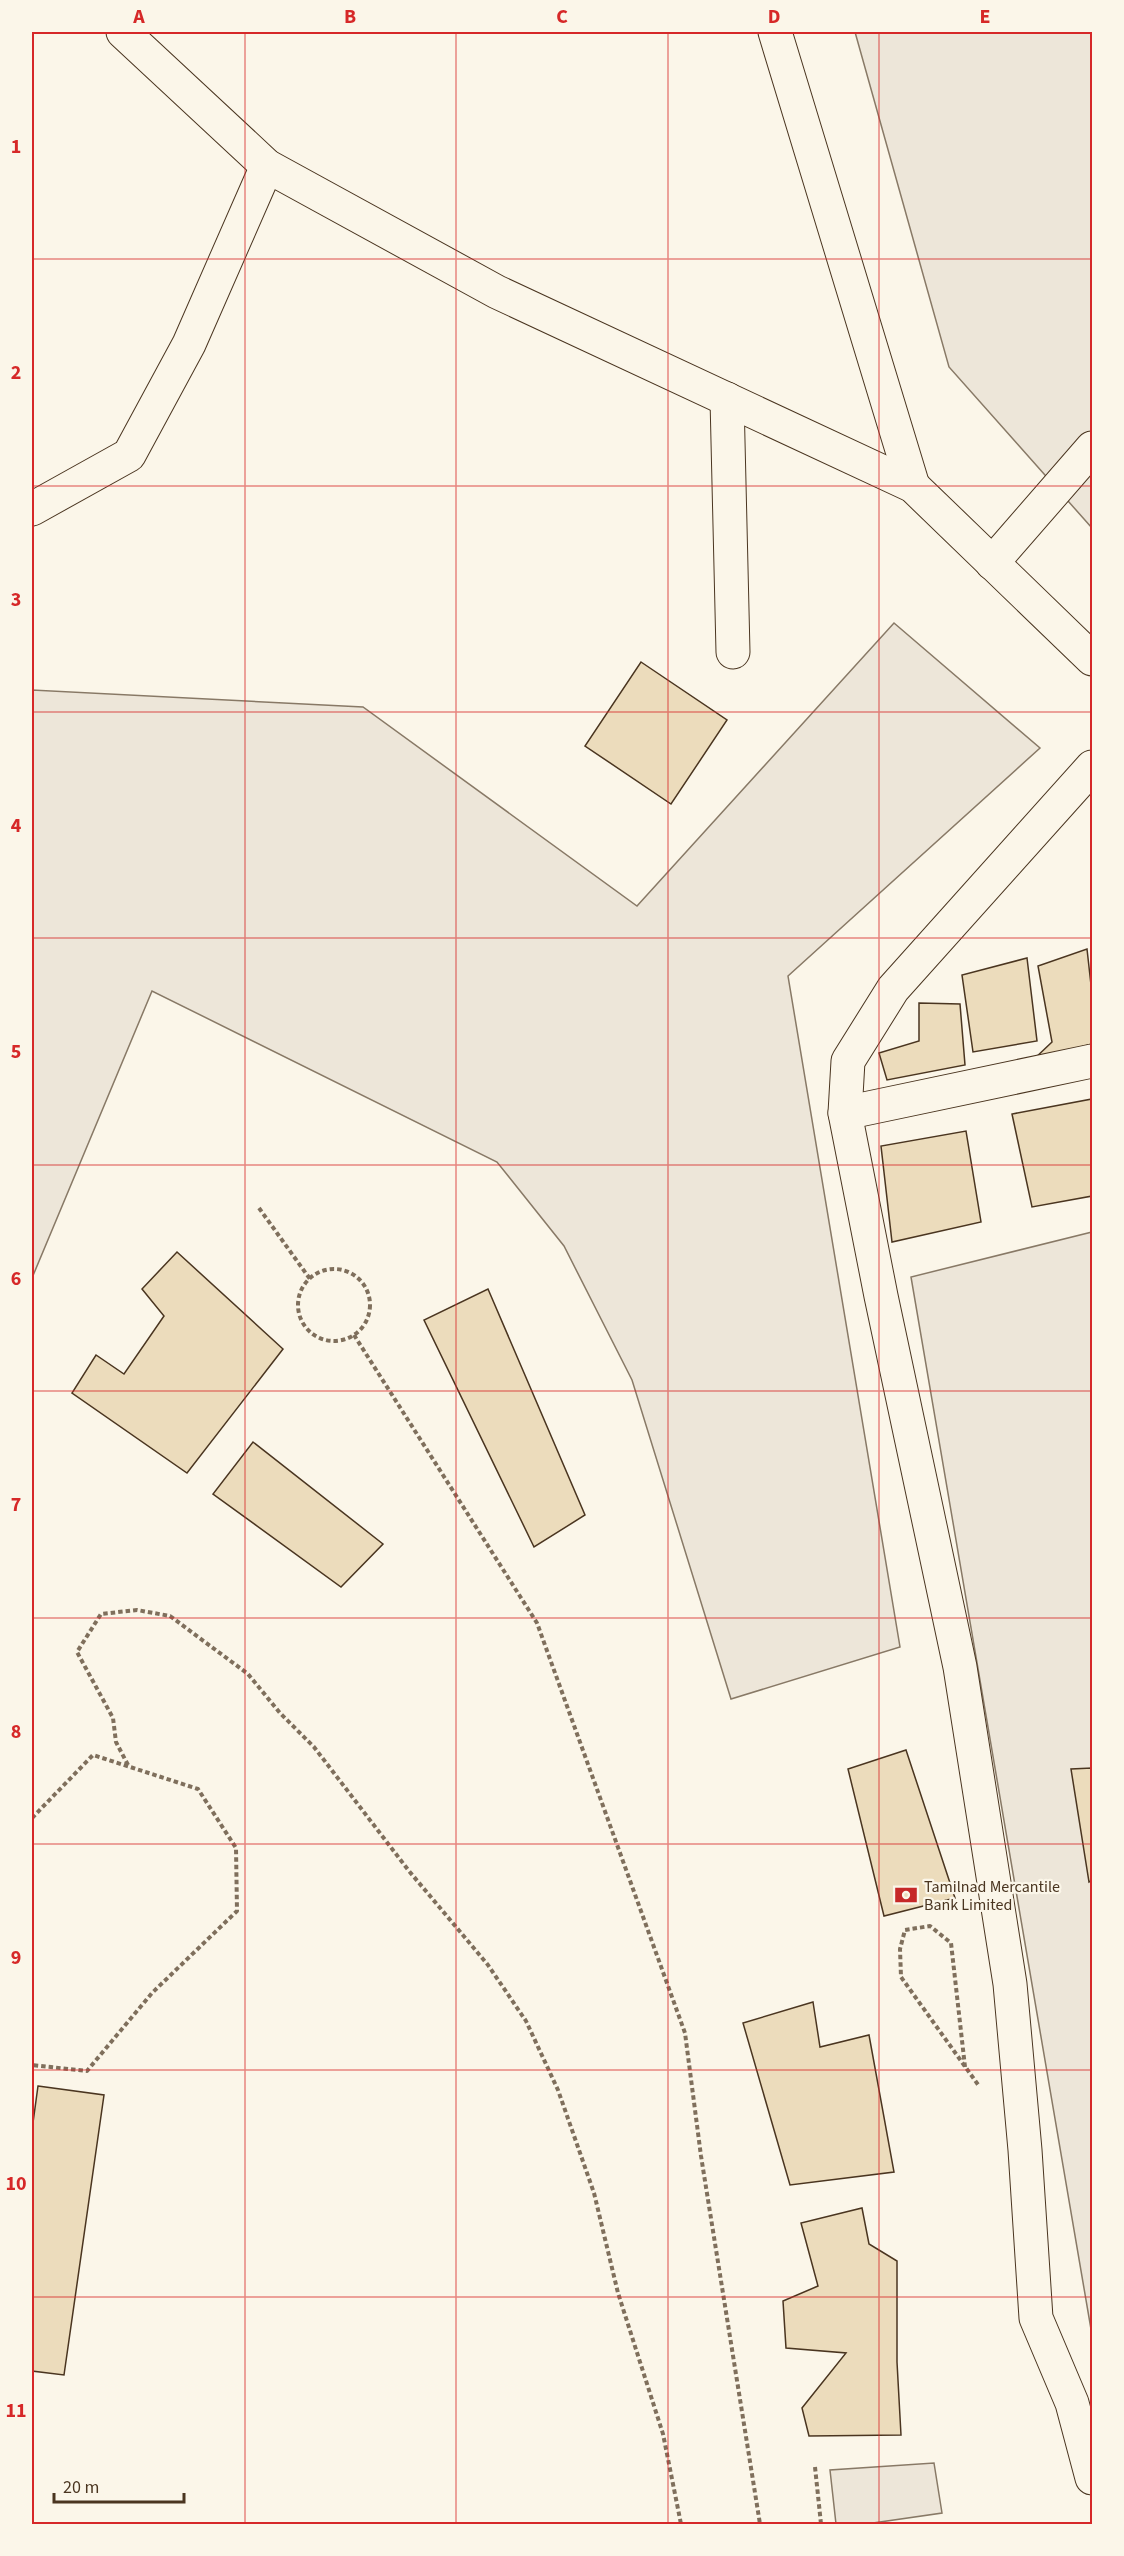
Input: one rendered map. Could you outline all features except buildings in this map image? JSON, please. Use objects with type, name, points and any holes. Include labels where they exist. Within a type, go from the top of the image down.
[{"type":"main road","points":[[123,32],[267,166],[497,292],[913,486],[1092,659]]},
{"type":"main road","points":[[775,32],[913,486]]},
{"type":"main road","points":[[32,509],[129,455],[189,344],[267,166]]},
{"type":"main road","points":[[727,399],[734,652]]},
{"type":"main road","points":[[992,563],[1092,448]]},
{"type":"main road","points":[[1092,767],[893,989],[848,1061],[845,1113],[964,1690],[1010,1984],[1025,2150],[1036,2318],[1072,2403],[1092,2478]]},
{"type":"main road","points":[[845,1113],[1092,1061]]},
{"type":"path","points":[[260,1208],[310,1279]]},
{"type":"path","points":[[337,1270],[355,1276],[362,1283],[370,1301],[370,1311],[362,1328],[354,1335],[336,1341],[327,1340],[317,1337],[303,1323],[298,1305],[303,1286],[317,1273],[337,1270]]},
{"type":"path","points":[[354,1335],[537,1623],[685,2033],[701,2156],[760,2524]]},
{"type":"path","points":[[128,1765],[116,1742],[113,1718],[77,1652],[101,1614],[137,1610],[170,1616],[248,1674],[280,1713],[314,1747],[409,1871],[488,1965],[526,2021],[562,2100],[594,2193],[618,2293],[663,2434],[681,2524]]},
{"type":"path","points":[[32,1818],[93,1755],[198,1789],[237,1848],[237,1911],[152,1993],[87,2071],[32,2065]]},
{"type":"path","points":[[965,2067],[951,1943],[930,1926],[905,1930],[900,1949],[900,1977],[985,2095]]},
{"type":"path","points":[[815,2467],[821,2524]]},
{"type":"shaded area","points":[[855,32],[1092,32],[1092,528],[949,367]]},
{"type":"shaded area","points":[[894,623],[1040,748],[788,976],[900,1647],[731,1699],[632,1380],[564,1246],[497,1162],[152,991],[32,1278],[32,690],[363,707],[637,906]]},
{"type":"shaded area","points":[[1092,1232],[1092,2335],[911,1277]]},
{"type":"shaded area","points":[[934,2463],[942,2513],[866,2524],[836,2524],[830,2470]]},
{"type":"place","name":"Tamilnad Mercantile Bank Limited","points":[[906,1895]]}]
